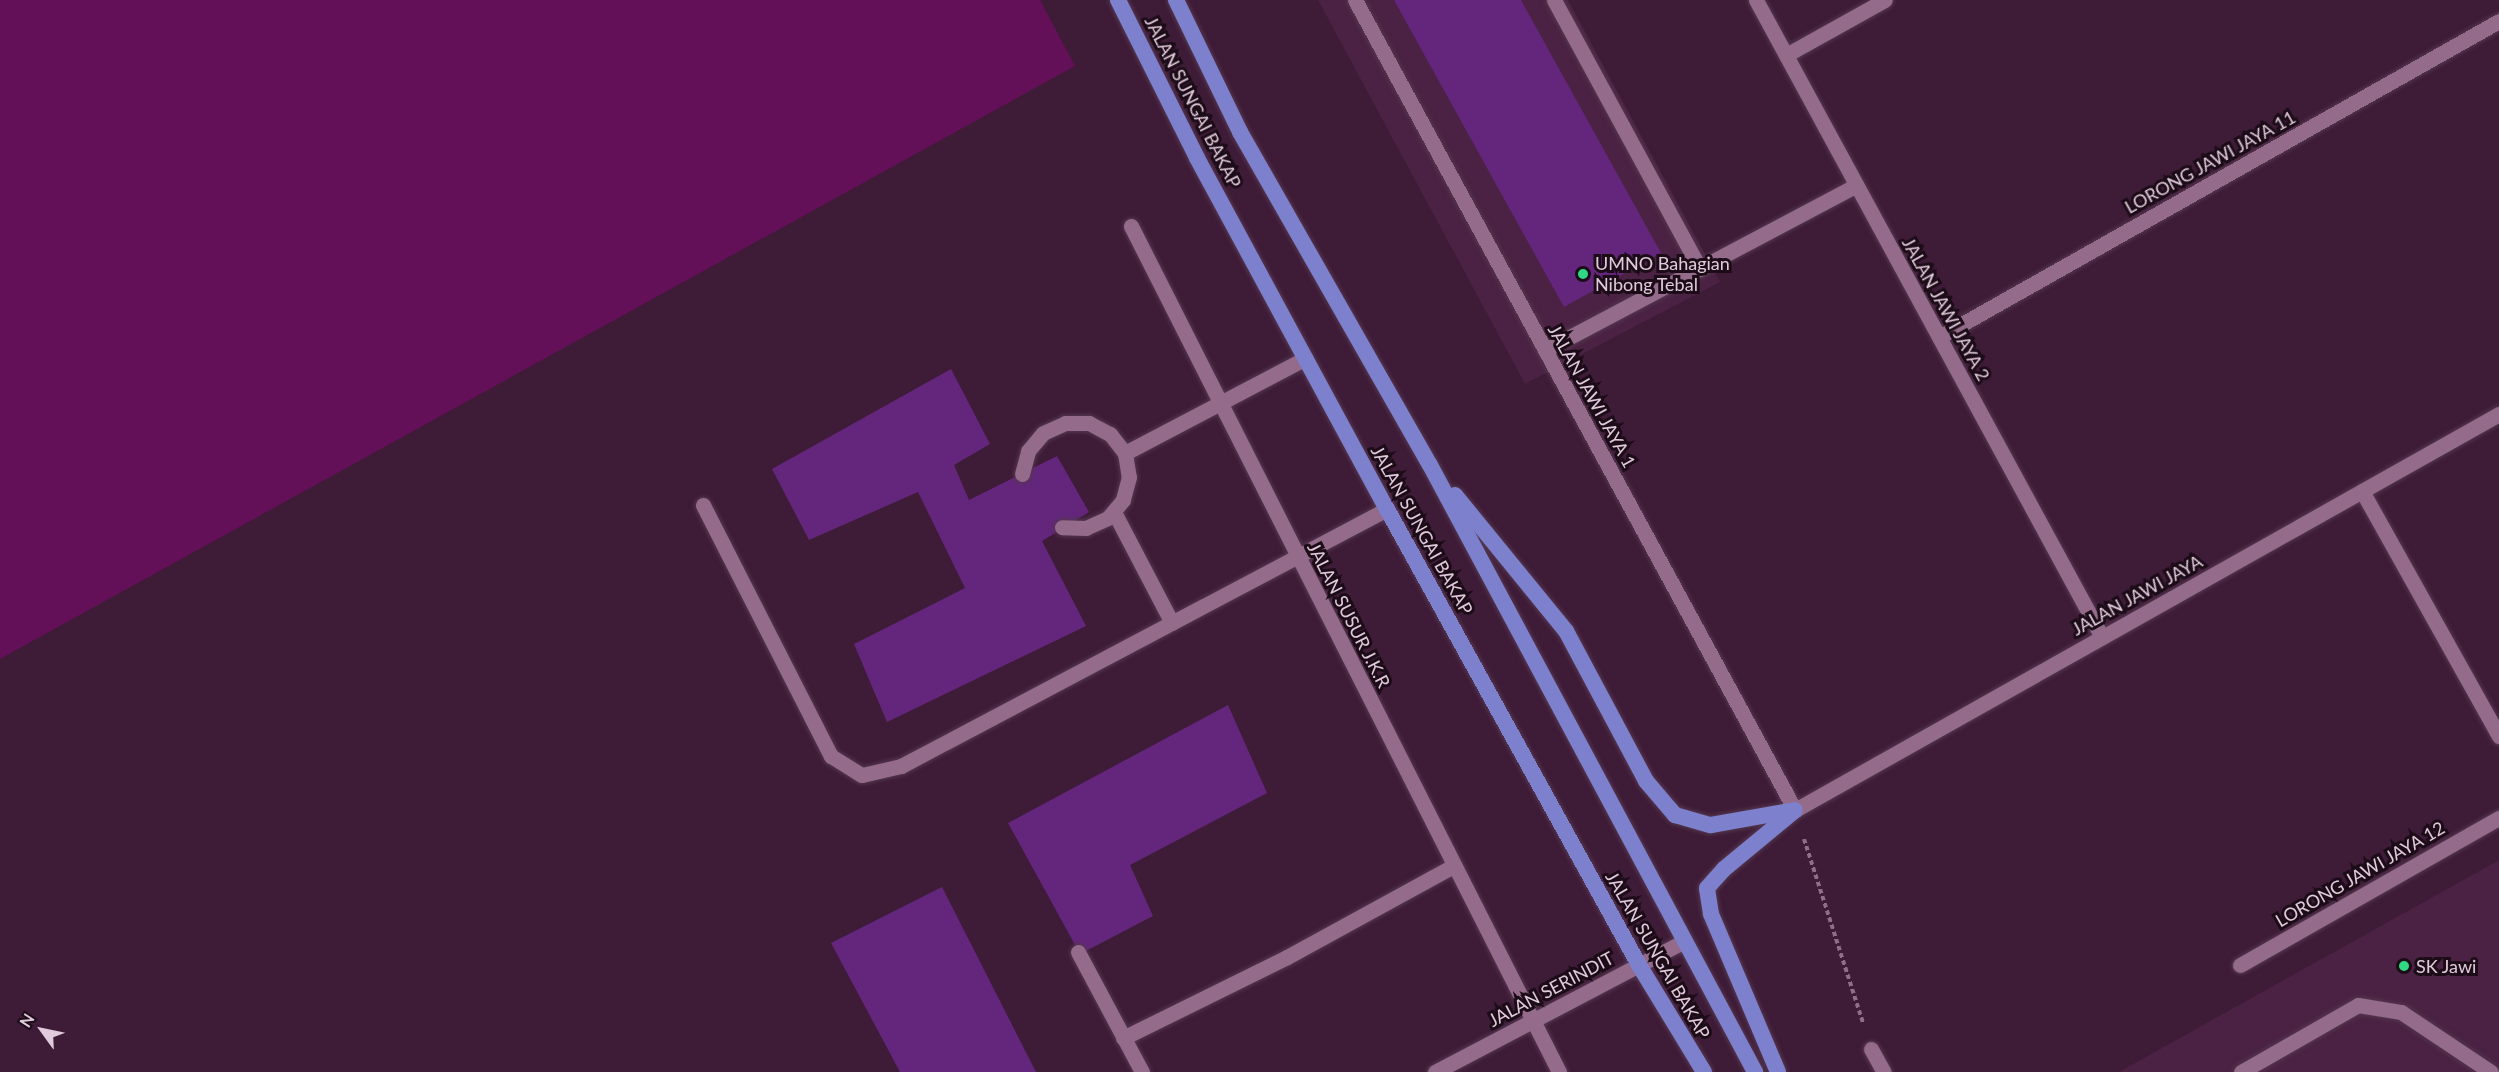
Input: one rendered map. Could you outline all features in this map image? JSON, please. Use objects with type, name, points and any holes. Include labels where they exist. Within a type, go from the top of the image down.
[{"type":"highway","name":"JALAN SUNGAI BAKAP","points":[[1118,0],[1197,158],[1387,509],[1639,965],[1704,1072]]},
{"type":"highway","name":"JALAN SUNGAI BAKAP","points":[[1176,0],[1240,132],[1430,465],[1755,1072]]},
{"type":"highway","points":[[1430,465],[1566,632],[1646,782],[1675,814],[1711,825],[1795,810]]},
{"type":"highway","points":[[1778,1072],[1711,914],[1707,888],[1724,869],[1795,810]]},
{"type":"street","name":"JALAN JAWI JAYA 1","points":[[1355,0],[1795,810]]},
{"type":"street","points":[[1554,0],[1700,269]]},
{"type":"street","name":"JALAN JAWI JAYA 2","points":[[1756,0],[2102,637]]},
{"type":"street","points":[[1786,55],[1885,0]]},
{"type":"street","name":"LORONG JAWI JAYA 11","points":[[1939,338],[2499,21]]},
{"type":"street","points":[[1545,350],[1856,185]]},
{"type":"street","name":"JALAN SUSUR J.K.R","points":[[1131,226],[1531,1021],[1559,1072]]},
{"type":"street","points":[[1125,453],[1306,358]]},
{"type":"street","name":"JALAN JAWI JAYA","points":[[1795,810],[2499,414]]},
{"type":"street","points":[[1022,474],[1028,451],[1043,433],[1065,423],[1089,423],[1110,434],[1125,453],[1130,477],[1123,500],[1114,512],[1108,518],[1086,528],[1062,527]]},
{"type":"street","points":[[2362,491],[2499,736]]},
{"type":"street","points":[[703,505],[831,756],[862,775],[901,766],[1387,509]]},
{"type":"street","points":[[1114,512],[1172,623]]},
{"type":"street","name":"LORONG JAWI JAYA 12","points":[[2240,965],[2499,818]]},
{"type":"street","points":[[1123,1038],[1287,957],[1453,866]]},
{"type":"street","name":"JALAN SERINDIT","points":[[1435,1072],[1685,941]]},
{"type":"street","points":[[1078,952],[1142,1072]]},
{"type":"street","points":[[2241,1072],[2358,1005],[2401,1012],[2491,1072]]},
{"type":"street","points":[[1871,1049],[1884,1072]]},
{"type":"path","points":[[1795,810],[1871,1049]]},
{"type":"shaded area","points":[[0,0],[1040,0],[1075,66],[0,659]]},
{"type":"shaded area","points":[[1318,0],[1568,0],[1720,282],[1525,384]]},
{"type":"shaded area","name":"SK Jawi","points":[[2499,860],[2499,1072],[2119,1072]]},
{"type":"building","points":[[1394,0],[1521,0],[1661,253],[1564,307]]},
{"type":"building","points":[[951,369],[990,444],[954,465],[969,500],[1057,456],[1089,512],[1042,541],[1086,626],[887,722],[854,644],[965,588],[918,492],[809,540],[772,469]]},
{"type":"building","points":[[1228,705],[1267,793],[1130,865],[1153,916],[1080,954],[1008,823]]},
{"type":"building","points":[[942,887],[1036,1072],[900,1072],[831,943]]},
{"type":"place","name":"UMNO Bahagian Nibong Tebal","points":[[1583,274]]},
{"type":"place","name":"SK Jawi","points":[[2404,966]]}]
